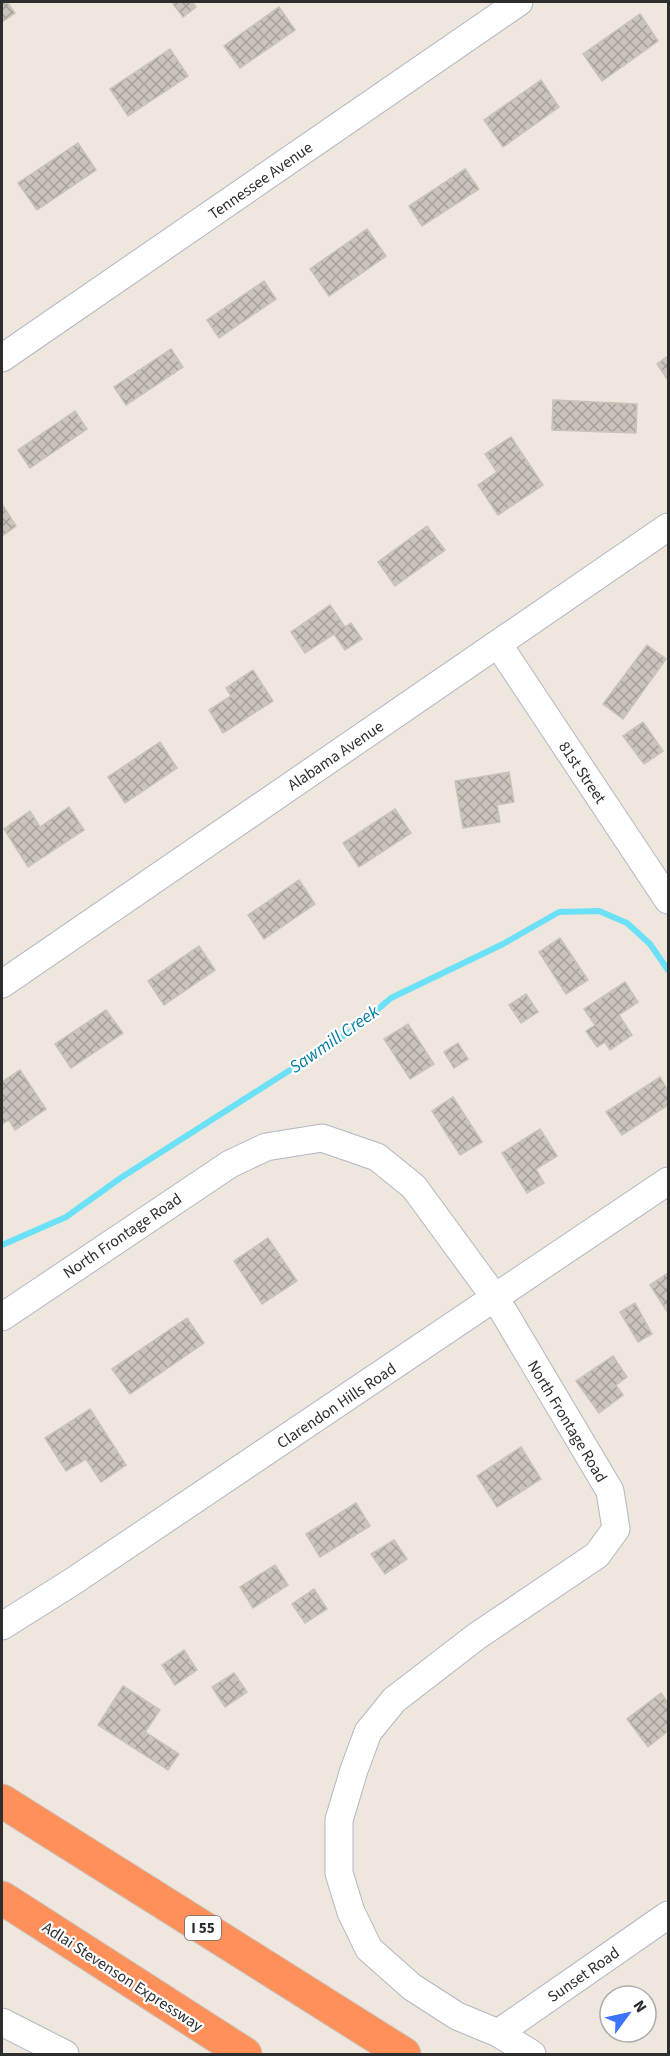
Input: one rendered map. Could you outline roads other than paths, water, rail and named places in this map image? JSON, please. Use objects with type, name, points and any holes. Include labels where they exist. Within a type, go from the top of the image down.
[{"type":"highway","name":"I 55","points":[[2,1802],[404,2055]]},
{"type":"highway","name":"Adlai Stevenson Expressway","points":[[2,1898],[245,2055]]},
{"type":"street","name":"Tennessee Avenue","points":[[2,358],[519,2]]},
{"type":"street","name":"Alabama Avenue","points":[[2,984],[669,527]]},
{"type":"street","name":"81st Street","points":[[498,644],[669,900]]},
{"type":"street","name":"North Frontage Road","points":[[2,1317],[230,1164],[266,1147],[322,1138],[376,1157],[414,1187],[496,1299],[610,1491],[616,1529],[597,1555],[477,1636],[394,1700],[368,1732],[339,1820],[339,1873],[351,1912],[369,1949],[412,1987],[457,2016],[498,2032],[532,2055]]},
{"type":"street","name":"Clarendon Hills Road","points":[[2,1626],[496,1299],[669,1181]]},
{"type":"street","name":"Sunset Road","points":[[498,2032],[669,1915]]},
{"type":"street","points":[[2,2022],[65,2055]]},
{"type":"waterway","name":"Sawmill Creek","points":[[2,1245],[66,1217],[122,1177],[356,1028],[391,998],[503,944],[559,912],[599,911],[627,923],[650,944],[668,970]]}]
